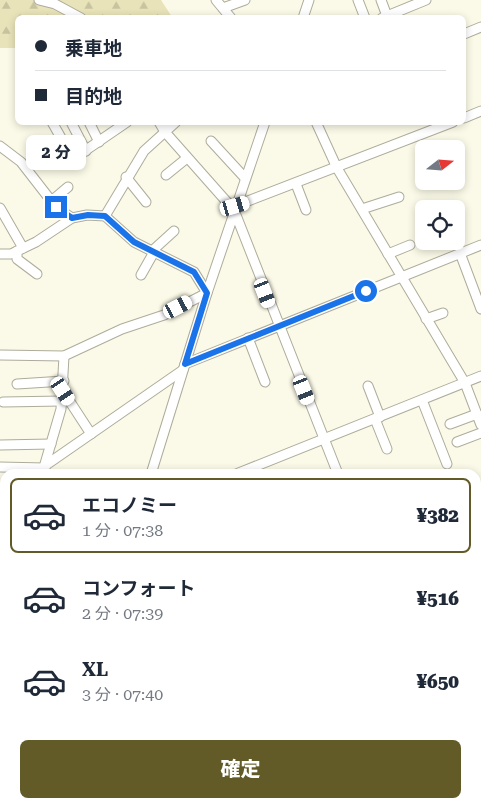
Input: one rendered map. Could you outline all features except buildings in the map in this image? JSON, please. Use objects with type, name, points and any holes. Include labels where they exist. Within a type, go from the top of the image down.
[{"type":"street","points":[[39,0],[55,4],[75,15]]},
{"type":"street","points":[[216,0],[229,15]]},
{"type":"street","points":[[223,8],[245,0]]},
{"type":"street","points":[[304,15],[309,0]]},
{"type":"street","points":[[358,0],[363,15]]},
{"type":"street","points":[[381,0],[383,15]]},
{"type":"street","points":[[402,14],[426,0]]},
{"type":"street","points":[[466,33],[481,26]]},
{"type":"street","points":[[466,117],[481,111]]},
{"type":"street","points":[[54,125],[74,160],[124,125]]},
{"type":"street","points":[[73,125],[86,151]]},
{"type":"street","points":[[90,125],[99,142]]},
{"type":"street","points":[[110,125],[113,132]]},
{"type":"street","points":[[162,125],[165,132],[187,158],[234,208],[278,326],[336,469]]},
{"type":"street","points":[[105,216],[126,177],[144,151],[173,125]]},
{"type":"street","points":[[153,469],[234,208],[264,125]]},
{"type":"street","points":[[317,125],[337,168],[465,383],[481,425]]},
{"type":"street","points":[[234,208],[445,125]]},
{"type":"street","points":[[211,141],[245,178]]},
{"type":"street","points":[[0,146],[21,162],[54,205],[72,218]]},
{"type":"street","points":[[166,175],[187,158]]},
{"type":"street","points":[[126,177],[146,202]]},
{"type":"street","points":[[296,184],[306,210]]},
{"type":"street","points":[[54,205],[55,198],[68,187]]},
{"type":"street","points":[[362,210],[399,197]]},
{"type":"street","points":[[0,208],[20,250],[17,258],[37,274]]},
{"type":"street","points":[[0,254],[11,254],[20,250],[72,218],[88,215],[105,216],[134,242],[194,272],[207,293]]},
{"type":"street","points":[[141,275],[153,252],[174,231]]},
{"type":"street","points":[[388,254],[410,245]]},
{"type":"street","points":[[0,468],[44,469],[184,367],[248,338],[481,245]]},
{"type":"street","points":[[460,253],[478,293],[481,309]]},
{"type":"street","points":[[0,355],[64,356],[122,329],[164,314],[207,293]]},
{"type":"street","points":[[426,319],[443,312]]},
{"type":"street","points":[[248,338],[265,382]]},
{"type":"street","points":[[44,469],[62,401],[64,356]]},
{"type":"street","points":[[249,469],[481,376]]},
{"type":"street","points":[[17,384],[64,386]]},
{"type":"street","points":[[64,386],[91,434]]},
{"type":"street","points":[[368,386],[387,449]]},
{"type":"street","points":[[422,400],[447,464]]},
{"type":"street","points":[[3,402],[62,401]]},
{"type":"street","points":[[450,424],[477,414]]},
{"type":"street","points":[[457,442],[481,432]]},
{"type":"street","points":[[0,445],[51,444]]},
{"type":"green space","points":[[0,0],[161,0],[171,15],[15,15],[15,48],[0,48]]},
{"type":"route","points":[[56,207],[72,218],[88,215],[105,216],[134,242],[194,272],[198,276],[207,293],[185,364],[366,291]]}]
